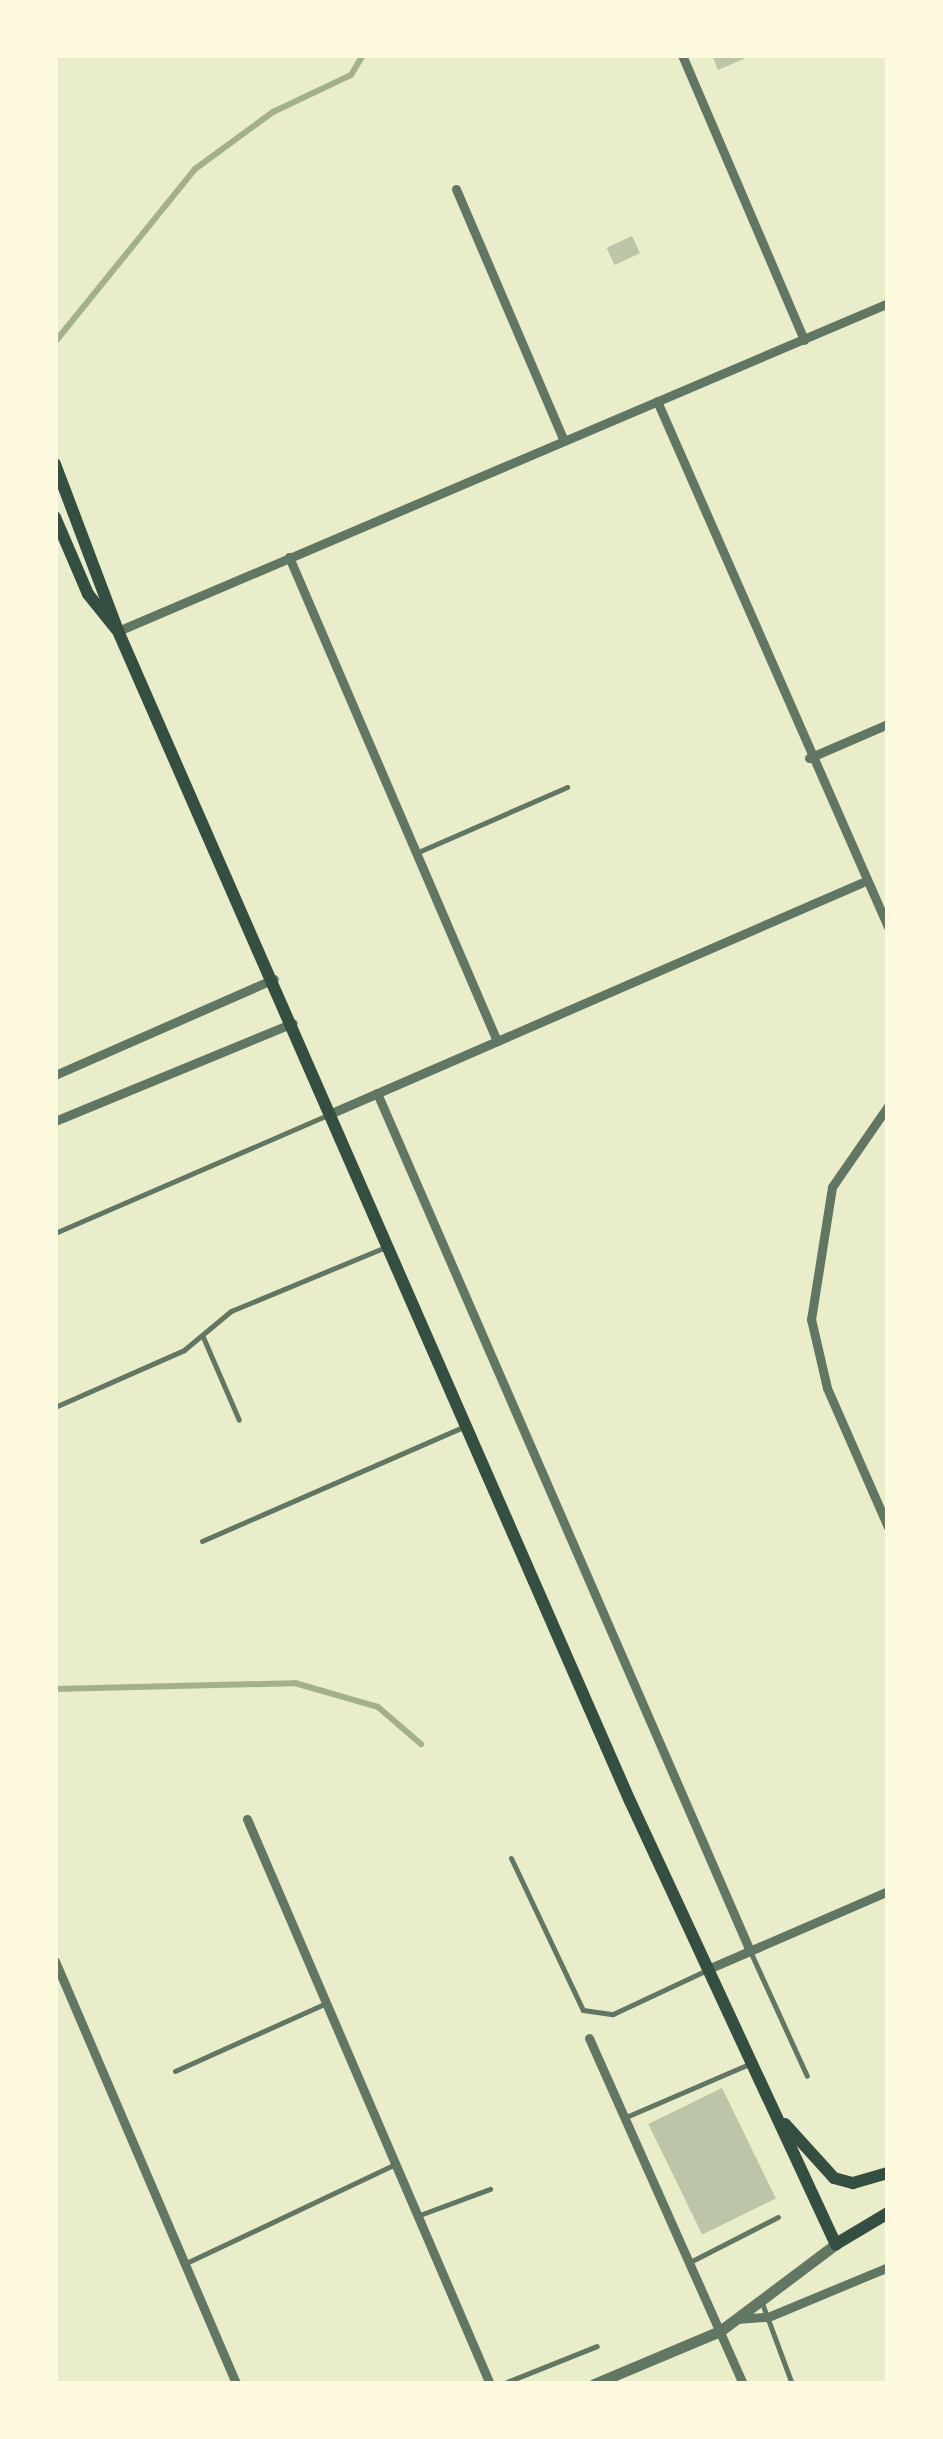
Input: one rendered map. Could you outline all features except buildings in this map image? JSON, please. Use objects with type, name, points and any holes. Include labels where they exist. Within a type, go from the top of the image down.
[{"type":"main road","points":[[55,464],[108,584],[118,631],[276,978],[708,1970],[836,2244],[888,2213]]},
{"type":"main road","points":[[55,517],[88,594],[118,631]]},
{"type":"main road","points":[[771,2106],[834,2178],[888,2173]]},
{"type":"street","points":[[682,55],[804,340]]},
{"type":"street","points":[[456,189],[563,439]]},
{"type":"street","points":[[118,631],[563,439],[888,305]]},
{"type":"street","points":[[656,401],[861,883],[888,927]]},
{"type":"street","points":[[289,557],[497,1041]]},
{"type":"street","points":[[808,758],[888,724]]},
{"type":"street","points":[[334,1112],[861,883]]},
{"type":"street","points":[[55,1075],[276,978]]},
{"type":"street","points":[[55,1120],[295,1022]]},
{"type":"street","points":[[377,1093],[750,1951]]},
{"type":"street","points":[[888,1106],[832,1187],[811,1319],[827,1388],[888,1527]]},
{"type":"street","points":[[246,1819],[490,2384]]},
{"type":"street","points":[[708,1970],[888,1892]]},
{"type":"street","points":[[55,1961],[236,2384]]},
{"type":"street","points":[[589,2038],[685,2264],[743,2384]]},
{"type":"street","points":[[594,2384],[720,2331],[836,2244]]},
{"type":"street","points":[[736,2319],[768,2317],[888,2267]]},
{"type":"lane","points":[[416,852],[567,787]]},
{"type":"lane","points":[[55,1232],[334,1112]]},
{"type":"lane","points":[[55,1406],[203,1337],[230,1311],[390,1244]]},
{"type":"lane","points":[[203,1337],[239,1420]]},
{"type":"lane","points":[[202,1541],[468,1425]]},
{"type":"lane","points":[[511,1858],[571,1996],[605,2016],[708,1970]]},
{"type":"lane","points":[[750,1951],[807,2076]]},
{"type":"lane","points":[[175,2071],[326,2003]]},
{"type":"lane","points":[[623,2118],[752,2063]]},
{"type":"lane","points":[[184,2264],[395,2164]]},
{"type":"lane","points":[[417,2216],[490,2189]]},
{"type":"lane","points":[[685,2264],[778,2217]]},
{"type":"lane","points":[[761,2300],[792,2384]]},
{"type":"lane","points":[[502,2384],[596,2346]]},
{"type":"waterway","points":[[55,342],[195,169],[273,112],[351,75],[363,55]]},
{"type":"waterway","points":[[55,1689],[295,1683],[378,1707],[421,1744]]}]
